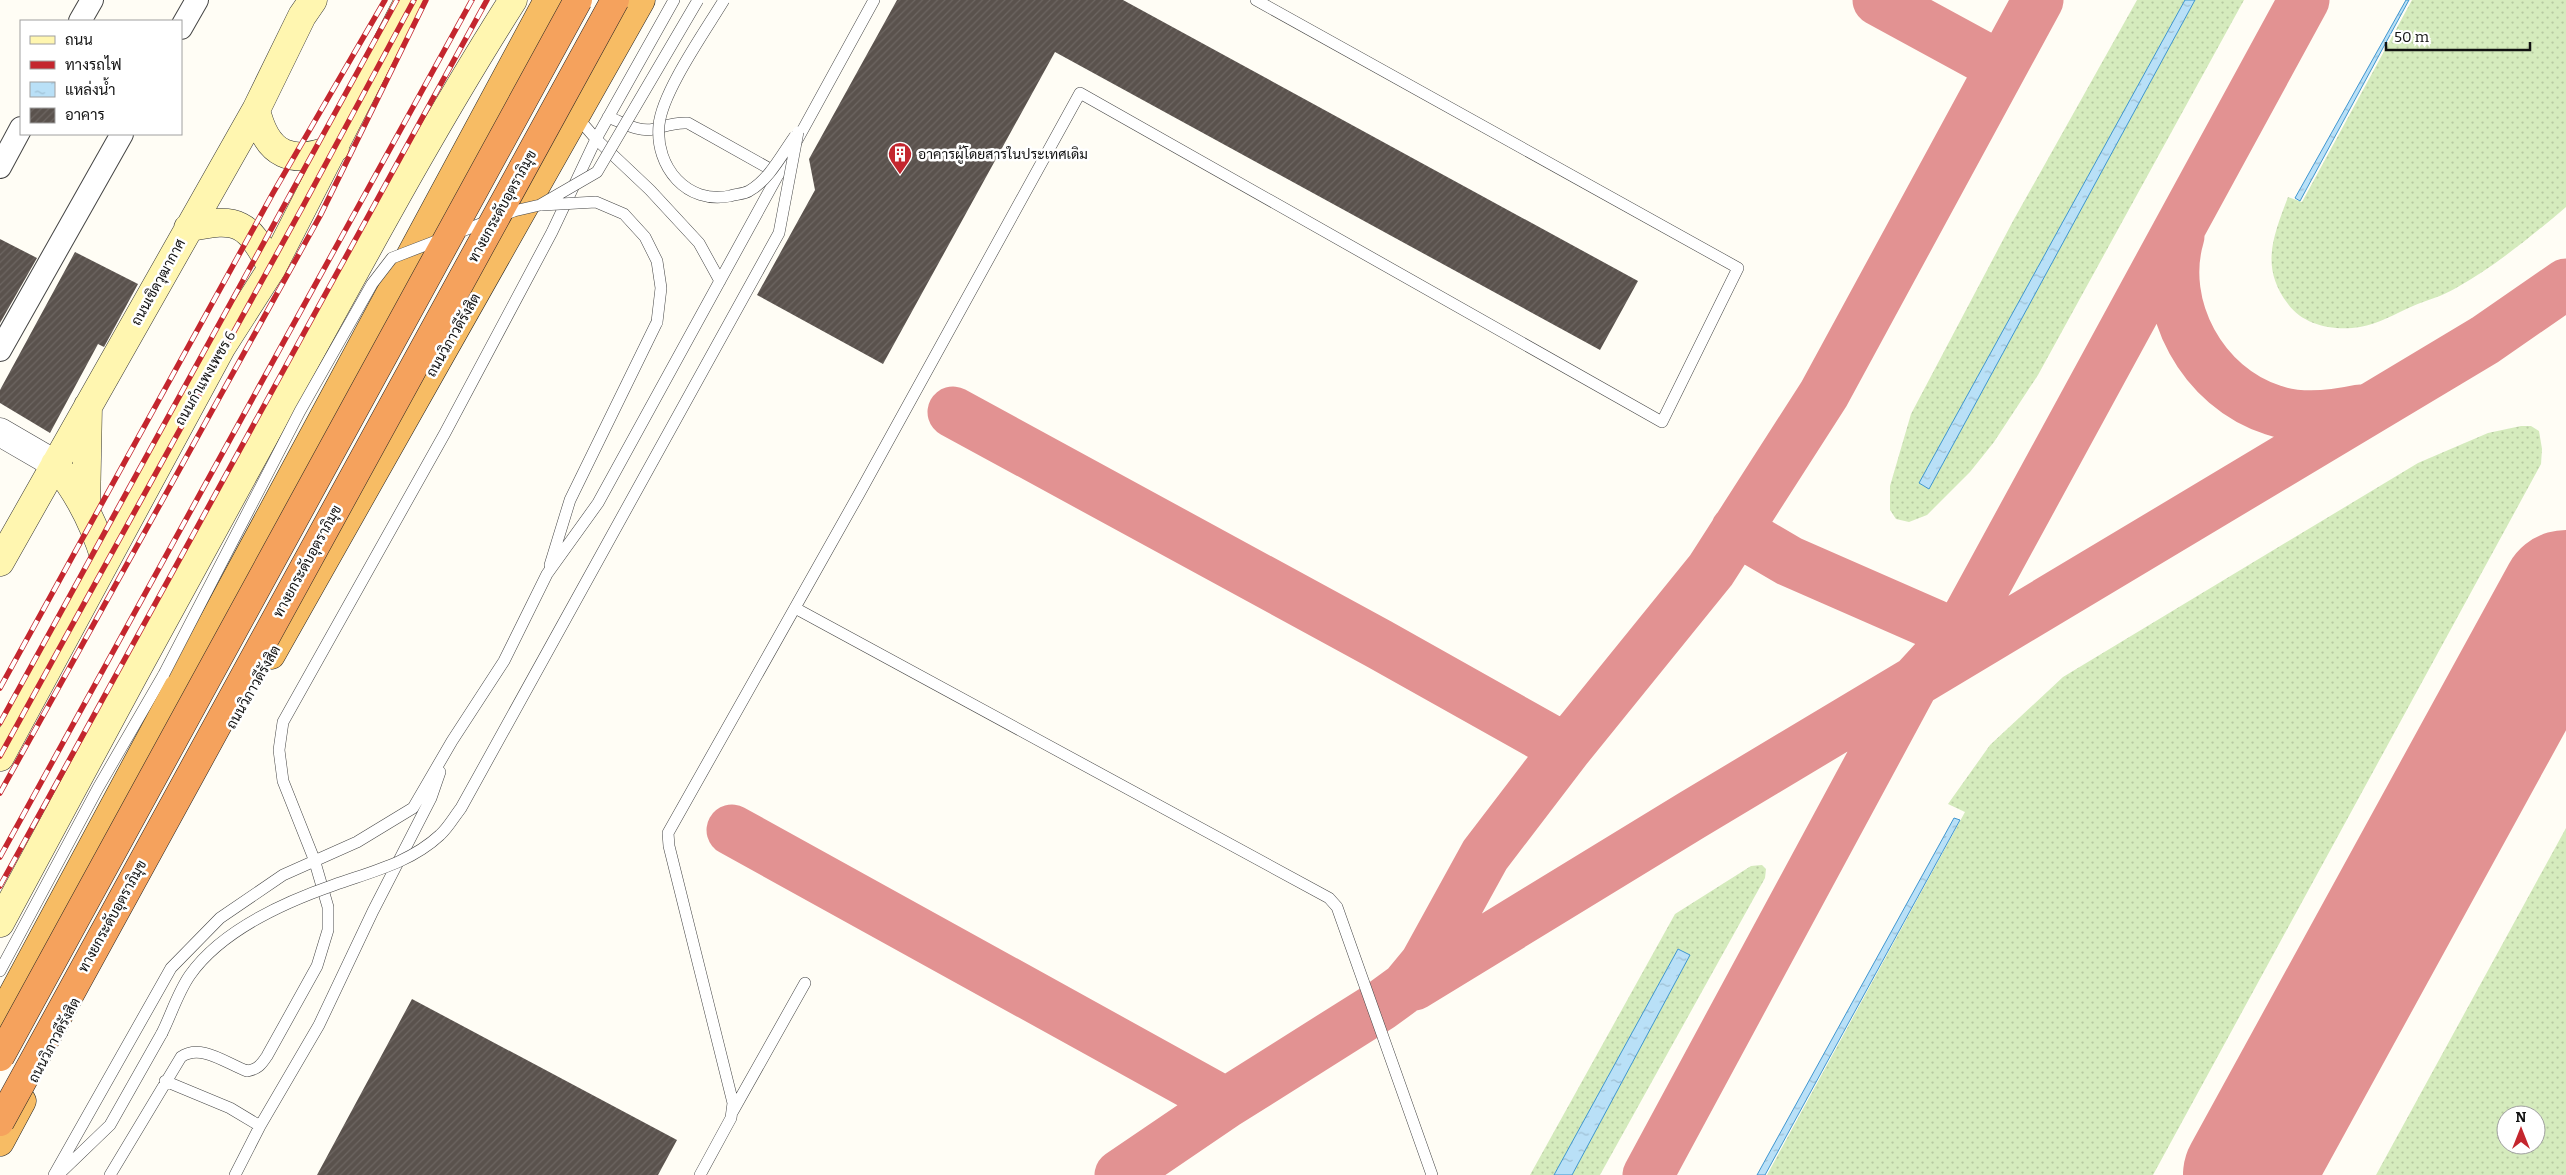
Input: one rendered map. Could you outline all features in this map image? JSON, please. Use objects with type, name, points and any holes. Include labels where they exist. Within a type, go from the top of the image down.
[{"type":"highway","points":[[0,1018],[548,0]]},
{"type":"highway","points":[[0,1057],[578,0]]},
{"type":"highway","name":"ทางยกระดับอุตราภิมุข","points":[[0,1122],[615,0]]},
{"type":"highway","name":"ถนนวิภาวดีรังสิต","points":[[0,1142],[86,980],[642,0]]},
{"type":"main road","name":"ถนนเชิดวุฒากาศ","points":[[0,562],[256,110],[302,16],[313,0]]},
{"type":"main road","name":"ถนนกำแพงเพชร 6","points":[[0,757],[221,348],[272,268],[409,0]]},
{"type":"main road","points":[[0,923],[139,664],[382,222],[475,61],[513,0]]},
{"type":"main road","points":[[256,110],[261,130],[270,144],[283,152],[300,157],[315,157],[335,148]]},
{"type":"main road","points":[[188,228],[214,222],[233,223],[257,239],[272,268]]},
{"type":"main road","points":[[86,509],[88,405]]},
{"type":"main road","points":[[55,464],[70,482],[86,509],[106,559]]},
{"type":"street","points":[[81,20],[92,0]]},
{"type":"street","points":[[182,26],[197,0]]},
{"type":"street","points":[[0,167],[20,130]]},
{"type":"street","points":[[0,350],[121,135]]},
{"type":"street","points":[[0,432],[55,464]]},
{"type":"lane","points":[[110,1175],[181,1057],[188,1052],[202,1051],[247,1071],[261,1065],[316,966],[328,930],[328,907],[314,860],[283,781],[278,750],[283,722],[450,424],[552,232],[596,139],[674,0]]},
{"type":"lane","points":[[540,205],[597,172],[698,0]]},
{"type":"lane","points":[[724,0],[665,100],[659,125],[662,158],[671,174],[689,190],[717,198],[748,192],[769,174],[798,132],[870,0]]},
{"type":"lane","points":[[546,574],[598,503],[874,0]]},
{"type":"lane","points":[[733,1111],[733,1103],[668,846],[668,833],[795,608],[1080,93],[1662,422],[1738,268],[1256,0]]},
{"type":"lane","points":[[577,117],[596,139],[650,190],[699,243],[720,281]]},
{"type":"lane","points":[[608,117],[639,129],[653,130],[678,122],[688,123],[779,174]]},
{"type":"lane","points":[[58,1175],[110,1125],[162,1033],[190,975],[221,943],[258,918],[292,900],[377,872],[414,853],[440,835],[461,808],[779,233],[798,132]]},
{"type":"lane","points":[[0,971],[98,788],[164,674],[300,411],[372,284],[392,258],[514,211],[540,205],[596,202],[624,214],[645,236],[657,261],[661,288],[657,322],[570,500],[546,574],[504,661],[452,741],[413,808],[357,842],[283,875],[220,918],[172,968],[54,1175]]},
{"type":"lane","points":[[795,608],[1329,898],[1337,907],[1432,1175]]},
{"type":"lane","points":[[235,1175],[260,1126],[319,1024],[373,911],[431,798],[452,741]]},
{"type":"lane","points":[[700,1175],[733,1111],[805,983]]},
{"type":"lane","points":[[165,1081],[230,1108],[260,1126]]},
{"type":"green space","points":[[2137,0],[2244,0],[2038,375],[1994,442],[1970,472],[1927,515],[1909,522],[1896,519],[1890,510],[1890,486],[1911,414],[2013,221]]},
{"type":"green space","points":[[2412,0],[2566,0],[2566,207],[2527,240],[2451,291],[2367,326],[2340,328],[2321,325],[2302,317],[2288,304],[2279,290],[2272,264],[2274,239],[2288,197],[2302,202]]},
{"type":"green space","points":[[2521,426],[2531,426],[2539,431],[2542,449],[2541,464],[2153,1175],[1767,1175],[1965,812],[1948,804],[1990,745],[2063,677],[2418,463],[2488,433]]},
{"type":"green space","points":[[2566,828],[2566,1175],[2376,1175]]},
{"type":"green space","points":[[1762,865],[1766,869],[1765,878],[1600,1175],[1530,1175],[1675,914],[1751,866]]},
{"type":"water","points":[[2185,0],[2195,0],[1929,489],[1919,483]]},
{"type":"water","points":[[2406,0],[2409,0],[2300,201],[2295,198]]},
{"type":"water","points":[[1954,818],[1960,820],[1765,1175],[1757,1175]]},
{"type":"water","points":[[1678,949],[1690,955],[1572,1175],[1554,1175]]},
{"type":"building","name":"อาคารผู้โดยสารในประเทศเดิม","points":[[897,0],[1123,0],[1638,281],[1600,350],[1055,52],[883,364],[757,295],[815,190],[809,159]]},
{"type":"building","points":[[0,239],[37,258],[0,323]]},
{"type":"building","points":[[75,252],[138,284],[104,347],[98,344],[50,433],[0,403],[0,390]]},
{"type":"building","points":[[412,999],[677,1140],[658,1175],[317,1175]]},
{"type":"taxiway","points":[[1878,0],[2001,67]]},
{"type":"taxiway","points":[[1120,1175],[1226,1103],[1380,1006],[1406,987],[1425,964],[1485,855],[1566,749],[1711,570],[1824,394],[2038,0]]},
{"type":"taxiway","points":[[1648,1175],[1913,684],[1958,635],[2304,0]]},
{"type":"taxiway","points":[[2179,236],[2174,263],[2175,290],[2181,316],[2192,341],[2207,364],[2226,384],[2248,399],[2273,410],[2294,415],[2316,416],[2360,410]]},
{"type":"taxiway","points":[[1414,985],[1692,815],[2485,340],[2566,284]]},
{"type":"taxiway","points":[[953,412],[1379,644],[1566,749]]},
{"type":"taxiway","points":[[1736,530],[1789,561],[1958,635]]},
{"type":"taxiway","points":[[732,830],[1226,1103]]},
{"type":"runway","points":[[2248,1175],[2566,595]]},
{"type":"railway","points":[[0,688],[273,193],[385,0]]},
{"type":"railway","points":[[0,723],[397,0]]},
{"type":"railway","points":[[0,756],[302,208],[414,0]]},
{"type":"railway","points":[[0,793],[320,216],[426,0]]},
{"type":"railway","points":[[0,857],[472,0]]},
{"type":"railway","points":[[0,886],[487,0]]},
{"type":"place","name":"อาคารผู้โดยสารในประเทศเดิม","points":[[900,175]]}]
